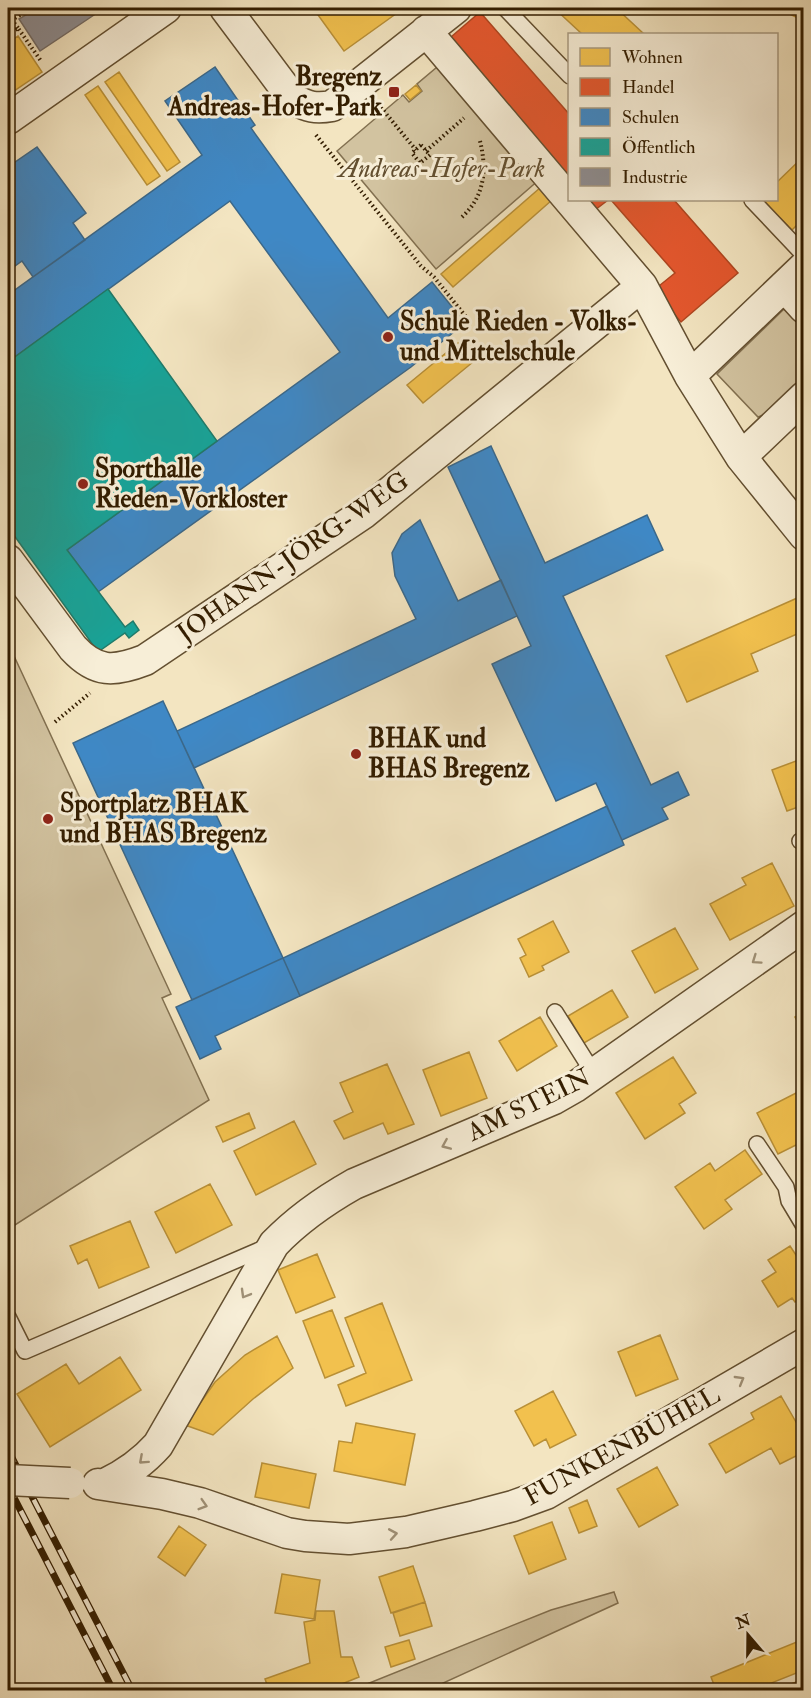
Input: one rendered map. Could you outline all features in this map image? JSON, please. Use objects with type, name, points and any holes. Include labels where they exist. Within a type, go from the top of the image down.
[{"type":"street","points":[[8,119],[166,8]]},
{"type":"street","points":[[225,8],[293,99],[307,106],[319,108],[332,106],[456,8]]},
{"type":"street","points":[[426,31],[568,199]]},
{"type":"street","points":[[570,201],[642,286],[690,376],[741,457],[804,536]]},
{"type":"street","points":[[690,376],[794,276],[804,308]]},
{"type":"street","name":"JOHANN-JÖRG-WEG","points":[[8,560],[83,659],[95,666],[108,668],[132,665],[145,660],[364,513],[642,286]]},
{"type":"street","points":[[741,457],[804,397]]},
{"type":"street","name":"AM STEIN","points":[[105,1484],[127,1473],[146,1459],[158,1445],[274,1244],[315,1207],[354,1184],[554,1099],[594,1074],[804,926]]},
{"type":"street","name":"FUNKENBÜHEL","points":[[8,1480],[105,1484],[162,1494],[200,1503],[268,1528],[305,1536],[350,1539],[406,1532],[513,1506],[546,1494],[804,1344]]},
{"type":"lane","points":[[505,8],[568,74]]},
{"type":"lane","points":[[753,201],[804,255]]},
{"type":"lane","points":[[555,1012],[594,1074]]},
{"type":"lane","points":[[758,1144],[786,1187],[789,1201],[804,1226]]},
{"type":"lane","name":"AM STEIN","points":[[8,1317],[25,1351],[274,1244]]},
{"type":"path","points":[[31,8],[12,20],[57,85]]},
{"type":"path","points":[[8,35],[18,28]]},
{"type":"path","points":[[361,84],[416,150]]},
{"type":"path","points":[[293,99],[323,145],[421,266],[434,277],[468,318]]},
{"type":"path","points":[[426,151],[459,122],[470,116]]},
{"type":"path","points":[[462,217],[476,201],[484,178],[484,161],[479,137]]},
{"type":"path","points":[[421,145],[426,151],[430,155],[420,164],[412,153],[421,145]]},
{"type":"green space","name":"Andreas-Hofer-Park","points":[[443,62],[540,179],[436,269],[337,151],[403,95],[409,102],[422,91],[417,84]]},
{"type":"green space","points":[[784,309],[803,328],[803,379],[766,414],[758,417],[717,374]]},
{"type":"green space","name":"Sportplatz BHAK und BHAS Bregenz","points":[[8,643],[171,994],[162,998],[209,1100],[15,1225],[8,1215]]},
{"type":"green space","points":[[614,1592],[618,1603],[428,1690],[352,1690],[551,1610]]},
{"type":"building: Wohnen","points":[[313,8],[404,8],[344,51]]},
{"type":"building: Wohnen","points":[[554,8],[616,8],[643,33],[581,33]]},
{"type":"building: Wohnen","points":[[777,8],[803,8],[798,18]]},
{"type":"building: Wohnen","points":[[18,36],[42,72],[8,95],[8,43]]},
{"type":"building: Wohnen","points":[[119,72],[180,162],[167,171],[105,82]]},
{"type":"building: Wohnen","points":[[416,85],[421,91],[410,100],[405,94]]},
{"type":"building: Wohnen","points":[[98,86],[160,176],[147,185],[85,95]]},
{"type":"building: Wohnen","points":[[804,156],[804,218],[792,230],[763,201],[778,201],[778,181]]},
{"type":"building: Wohnen","points":[[541,187],[552,200],[453,287],[441,274]]},
{"type":"building: Wohnen","points":[[458,343],[473,362],[423,403],[407,385]]},
{"type":"building: Wohnen","points":[[804,595],[804,631],[751,654],[758,671],[687,702],[666,656]]},
{"type":"building: Wohnen","points":[[804,758],[804,805],[787,811],[772,770]]},
{"type":"building: Wohnen","points":[[772,863],[794,906],[730,940],[710,904],[746,885],[742,878]]},
{"type":"building: Wohnen","points":[[553,921],[569,952],[542,966],[544,970],[529,977],[520,958],[526,955],[518,939]]},
{"type":"building: Wohnen","points":[[675,928],[698,969],[655,993],[632,951]]},
{"type":"building: Wohnen","points":[[612,990],[628,1017],[584,1043],[568,1016]]},
{"type":"building: Wohnen","points":[[804,1012],[804,1034],[795,1017]]},
{"type":"building: Wohnen","points":[[540,1017],[557,1046],[517,1071],[499,1041]]},
{"type":"building: Wohnen","points":[[469,1052],[487,1098],[441,1116],[423,1070]]},
{"type":"building: Wohnen","points":[[673,1057],[696,1093],[679,1104],[685,1113],[645,1139],[616,1093]]},
{"type":"building: Wohnen","points":[[387,1064],[414,1124],[388,1134],[383,1123],[344,1139],[334,1121],[353,1112],[340,1083]]},
{"type":"building: Wohnen","points":[[800,1091],[804,1097],[804,1145],[802,1142],[778,1154],[757,1113]]},
{"type":"building: Wohnen","points":[[249,1113],[255,1128],[223,1142],[216,1127]]},
{"type":"building: Wohnen","points":[[294,1121],[316,1164],[256,1195],[234,1151]]},
{"type":"building: Wohnen","points":[[745,1150],[762,1174],[725,1200],[732,1209],[704,1229],[675,1187],[710,1163],[715,1171]]},
{"type":"building: Wohnen","points":[[210,1184],[232,1225],[176,1253],[155,1212]]},
{"type":"building: Wohnen","points":[[130,1221],[149,1267],[99,1288],[87,1259],[78,1264],[70,1246]]},
{"type":"building: Wohnen","points":[[790,1246],[804,1267],[804,1296],[795,1302],[792,1298],[778,1307],[762,1281],[776,1272],[768,1260]]},
{"type":"building: Wohnen","points":[[317,1254],[335,1297],[296,1313],[278,1270]]},
{"type":"building: Wohnen","points":[[382,1303],[412,1380],[346,1406],[338,1385],[366,1373],[345,1318]]},
{"type":"building: Wohnen","points":[[332,1310],[354,1366],[325,1378],[303,1321]]},
{"type":"building: Wohnen","points":[[660,1335],[678,1379],[636,1396],[618,1352]]},
{"type":"building: Wohnen","points":[[277,1336],[293,1368],[253,1399],[213,1435],[185,1425],[215,1382],[245,1355]]},
{"type":"building: Wohnen","points":[[120,1357],[141,1390],[50,1447],[17,1394],[66,1364],[79,1384]]},
{"type":"building: Wohnen","points":[[553,1391],[576,1435],[550,1448],[546,1439],[534,1446],[515,1411]]},
{"type":"building: Wohnen","points":[[781,1396],[804,1436],[804,1452],[780,1464],[771,1448],[726,1473],[709,1444],[754,1419],[751,1413]]},
{"type":"building: Wohnen","points":[[356,1423],[415,1434],[405,1485],[334,1471],[339,1441],[352,1443]]},
{"type":"building: Wohnen","points":[[262,1463],[316,1474],[309,1508],[255,1497]]},
{"type":"building: Wohnen","points":[[657,1467],[678,1505],[639,1527],[617,1489]]},
{"type":"building: Wohnen","points":[[587,1500],[597,1526],[579,1533],[569,1508]]},
{"type":"building: Wohnen","points":[[552,1522],[566,1559],[529,1574],[514,1536]]},
{"type":"building: Wohnen","points":[[179,1526],[206,1545],[185,1576],[158,1557]]},
{"type":"building: Wohnen","points":[[413,1566],[425,1602],[391,1613],[379,1577]]},
{"type":"building: Wohnen","points":[[282,1574],[320,1580],[314,1619],[275,1613]]},
{"type":"building: Wohnen","points":[[425,1602],[432,1626],[400,1636],[393,1613]]},
{"type":"building: Wohnen","points":[[316,1611],[334,1611],[341,1657],[352,1657],[359,1677],[327,1690],[269,1690],[265,1679],[310,1663],[304,1622],[315,1620]]},
{"type":"building: Wohnen","points":[[804,1639],[804,1670],[754,1690],[716,1690],[711,1677]]},
{"type":"building: Wohnen","points":[[409,1640],[415,1659],[391,1667],[385,1647]]},
{"type":"building: Wohnen","points":[[804,1679],[804,1690],[775,1690]]},
{"type":"building: Handel","points":[[480,12],[568,113],[568,186],[444,43]]},
{"type":"building: Handel","points":[[580,201],[607,201],[591,213]]},
{"type":"building: Handel","points":[[612,201],[675,201],[738,273],[681,322],[654,290],[675,273]]},
{"type":"building: Schulen","name":"Schule Rieden - Volks- und Mittelschule","points":[[215,67],[255,125],[251,128],[388,318],[432,282],[465,323],[411,367],[98,592],[67,550],[340,352],[230,201],[8,362],[8,295],[202,155],[165,101]]},
{"type":"building: Schulen","points":[[37,147],[86,213],[73,223],[85,240],[33,277],[22,261],[8,271],[8,167]]},
{"type":"building: Schulen","points":[[491,446],[545,563],[647,515],[663,550],[563,596],[651,785],[678,772],[689,795],[662,808],[668,819],[622,840],[596,783],[556,801],[492,664],[531,646],[448,467]]},
{"type":"building: Schulen","points":[[420,520],[458,601],[501,580],[517,616],[194,768],[177,731],[416,619],[395,576],[392,553],[402,534]]},
{"type":"building: Schulen","points":[[163,701],[283,958],[192,1000],[73,743]]},
{"type":"building: Schulen","points":[[607,806],[624,845],[300,996],[283,958]]},
{"type":"building: Schulen","points":[[283,958],[300,996],[215,1036],[221,1049],[200,1059],[176,1007]]},
{"type":"building: Öffentlich","name":"Sporthalle Rieden-Vorkloster","points":[[108,289],[217,441],[67,550],[125,627],[133,621],[139,630],[129,638],[125,633],[98,652],[8,527],[8,362]]},
{"type":"building: Industrie","points":[[37,8],[103,9],[40,51],[19,19]]},
{"type":"railway","points":[[8,1450],[132,1690]]},
{"type":"railway","points":[[8,1486],[113,1690]]},
{"type":"place","name":"Bregenz Andreas-Hofer-Park","points":[[394,92]]},
{"type":"place","name":"Schule Rieden - Volks- und Mittelschule","points":[[388,337]]},
{"type":"place","name":"Sporthalle Rieden-Vorkloster","points":[[83,484]]},
{"type":"place","name":"BHAK und BHAS Bregenz","points":[[356,754]]},
{"type":"place","name":"Sportplatz BHAK und BHAS Bregenz","points":[[48,819]]}]
